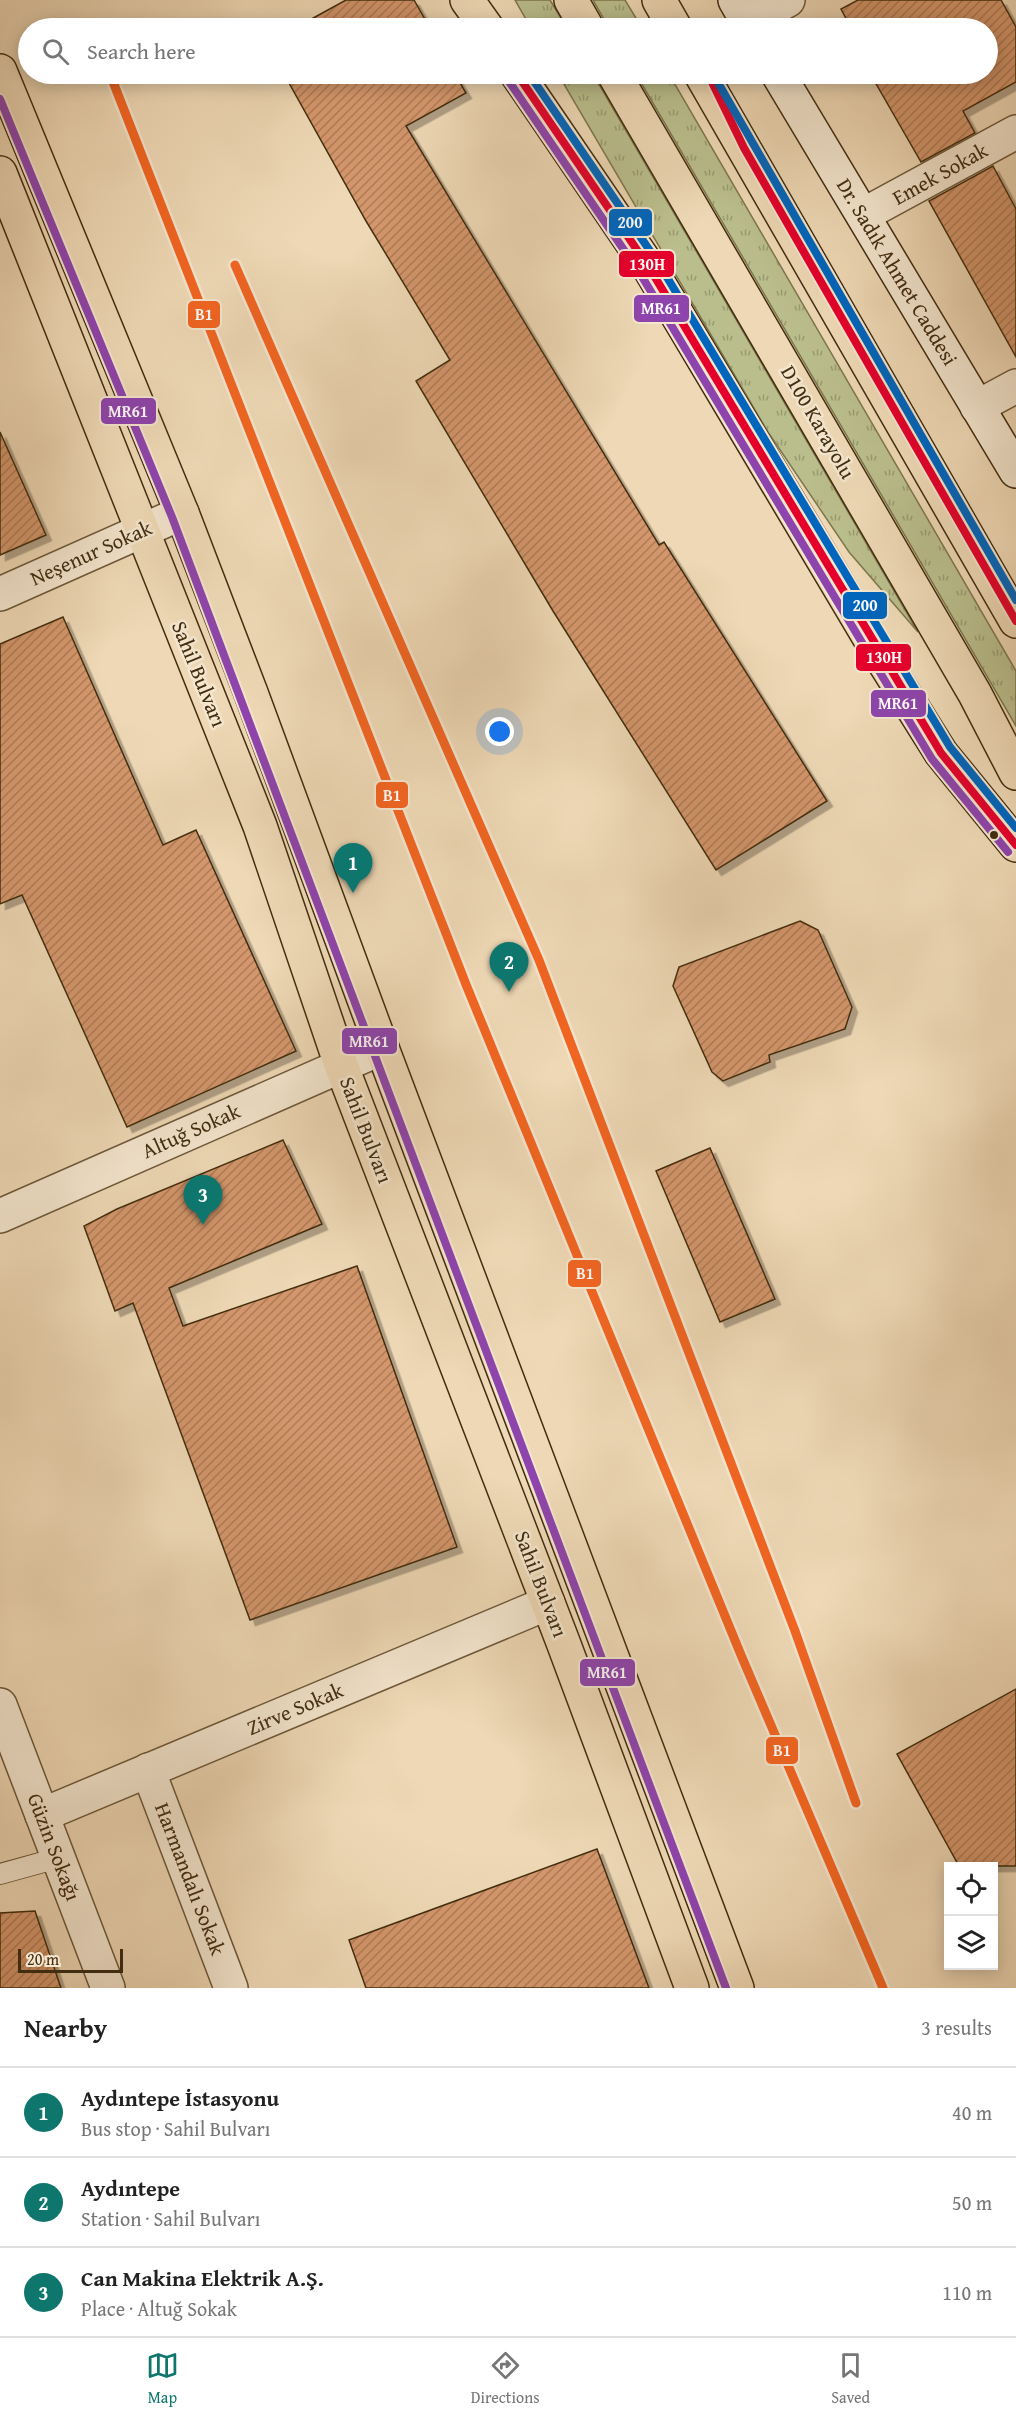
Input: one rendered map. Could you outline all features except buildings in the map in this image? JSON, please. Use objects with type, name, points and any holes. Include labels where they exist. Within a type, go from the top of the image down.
[{"type":"highway","points":[[467,0],[480,18]]},
{"type":"highway","points":[[571,0],[581,18]]},
{"type":"highway","points":[[659,0],[669,18]]},
{"type":"highway","points":[[673,0],[682,18]]},
{"type":"highway","points":[[524,84],[650,269],[884,662],[941,753],[1016,844]]},
{"type":"highway","name":"D100 Karayolu","points":[[620,84],[975,694],[1016,773]]},
{"type":"highway","points":[[707,84],[1016,621]]},
{"type":"highway","points":[[713,84],[744,148]]},
{"type":"highway","name":"Sahil Bulvarı","points":[[4,91],[182,513],[737,1988]]},
{"type":"highway","name":"Sahil Bulvarı","points":[[0,173],[260,826],[341,1065],[548,1603],[692,1988]]},
{"type":"street","points":[[744,17],[788,0]]},
{"type":"street","name":"Dr. Sadık Ahmet Caddesi","points":[[784,84],[1016,471]]},
{"type":"street","name":"Emek Sokak","points":[[863,215],[1016,132]]},
{"type":"street","points":[[977,407],[1016,386]]},
{"type":"street","name":"Neşenur Sokak","points":[[0,594],[182,513]]},
{"type":"street","name":"Altuğ Sokak","points":[[0,1216],[382,1048]]},
{"type":"street","name":"Zirve Sokak","points":[[42,1815],[548,1603]]},
{"type":"street","name":"Güzin Sokağı","points":[[0,1705],[108,1988]]},
{"type":"street","name":"Harmandalı Sokak","points":[[148,1770],[231,1988]]},
{"type":"lane","points":[[0,1874],[58,1858]]},
{"type":"green space","points":[[515,0],[550,0],[561,18],[525,18]]},
{"type":"green space","points":[[593,0],[625,0],[636,18],[603,18]]},
{"type":"green space","points":[[564,84],[599,84],[918,632],[849,552],[768,432]]},
{"type":"green space","points":[[642,84],[675,84],[1016,671],[1016,726]]},
{"type":"transit line","name":"B1","points":[[114,84],[467,987],[741,1655],[883,1988]]},
{"type":"transit line","name":"MR61","points":[[511,84],[641,275],[932,759],[1008,852]]},
{"type":"transit line","name":"130H","points":[[524,84],[650,269],[941,753],[1016,845]]},
{"type":"transit line","name":"200","points":[[536,84],[659,264],[950,747],[1016,828]]},
{"type":"transit line","name":"130H","points":[[713,84],[744,148],[1016,621]]},
{"type":"transit line","name":"200","points":[[719,84],[1016,600]]},
{"type":"transit line","name":"MR61","points":[[0,99],[172,517],[726,1988]]},
{"type":"transit line","name":"B1","points":[[235,265],[539,960],[795,1631],[856,1803]]},
{"type":"place","name":"Aydıntepe İstasyonu","points":[[353,893]]},
{"type":"place","name":"Aydıntepe","points":[[509,992]]},
{"type":"place","name":"Can Makina Elektrik A.Ş.","points":[[203,1225]]}]
